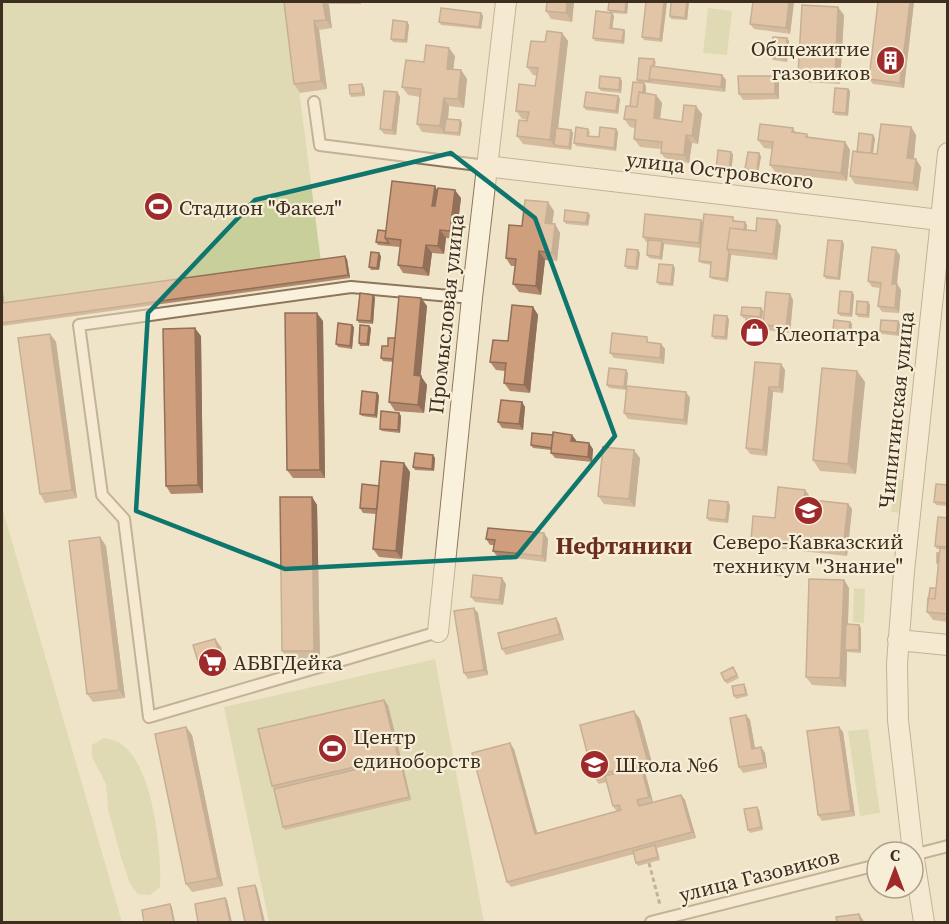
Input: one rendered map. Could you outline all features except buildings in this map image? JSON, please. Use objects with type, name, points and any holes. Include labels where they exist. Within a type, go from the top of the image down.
[{"type":"street","name":"Промысловая улица","points":[[438,632],[486,166],[506,2]]},
{"type":"street","name":"Чипигинская улица","points":[[911,840],[898,720],[898,640],[944,220],[948,153]]},
{"type":"street","name":"улица Островского","points":[[486,166],[944,220]]},
{"type":"street","points":[[898,640],[948,645]]},
{"type":"street","name":"Чипигинская улица","points":[[920,900],[924,922]]},
{"type":"lane","points":[[314,102],[320,145],[486,166]]},
{"type":"lane","points":[[438,632],[149,717],[124,519],[102,495],[79,325],[351,287],[472,298]]},
{"type":"lane","points":[[925,851],[948,846]]},
{"type":"lane","name":"улица Газовиков","points":[[651,922],[865,868]]},
{"type":"path","points":[[649,863],[664,919]]},
{"type":"highlighted area","points":[[451,153],[535,218],[615,436],[516,557],[285,569],[136,511],[148,313],[255,200]]},
{"type":"green space","name":"Стадион \"Факел\"","points":[[2,2],[288,2],[321,262],[5,306],[2,283]]},
{"type":"green space","points":[[708,8],[732,11],[727,55],[703,53]]},
{"type":"green space","points":[[895,479],[906,480],[902,513],[891,512]]},
{"type":"green space","points":[[2,507],[122,922],[2,922]]},
{"type":"green space","points":[[854,588],[865,589],[864,623],[853,622]]},
{"type":"green space","points":[[435,659],[484,922],[269,922],[224,707]]},
{"type":"green space","points":[[868,729],[880,813],[860,816],[848,731]]},
{"type":"green space","points":[[104,738],[118,742],[130,752],[140,767],[147,787],[157,830],[160,871],[160,887],[150,895],[138,894],[130,884],[121,857],[108,809],[106,784],[92,757],[92,745]]},
{"type":"place","name":"Общежитие газовиков","points":[[891,60]]},
{"type":"place","name":"Стадион \"Факел\"","points":[[158,207]]},
{"type":"place","name":"Клеопатра","points":[[754,333]]},
{"type":"place","name":"Северо-Кавказский техникум \"Знание\"","points":[[808,510]]},
{"type":"place","name":"АБВГДейка","points":[[212,662]]},
{"type":"place","name":"Центр единоборств","points":[[332,748]]},
{"type":"place","name":"Школа №6","points":[[594,764]]},
{"type":"district","name":"Нефтяники","points":[[624,545]]}]
